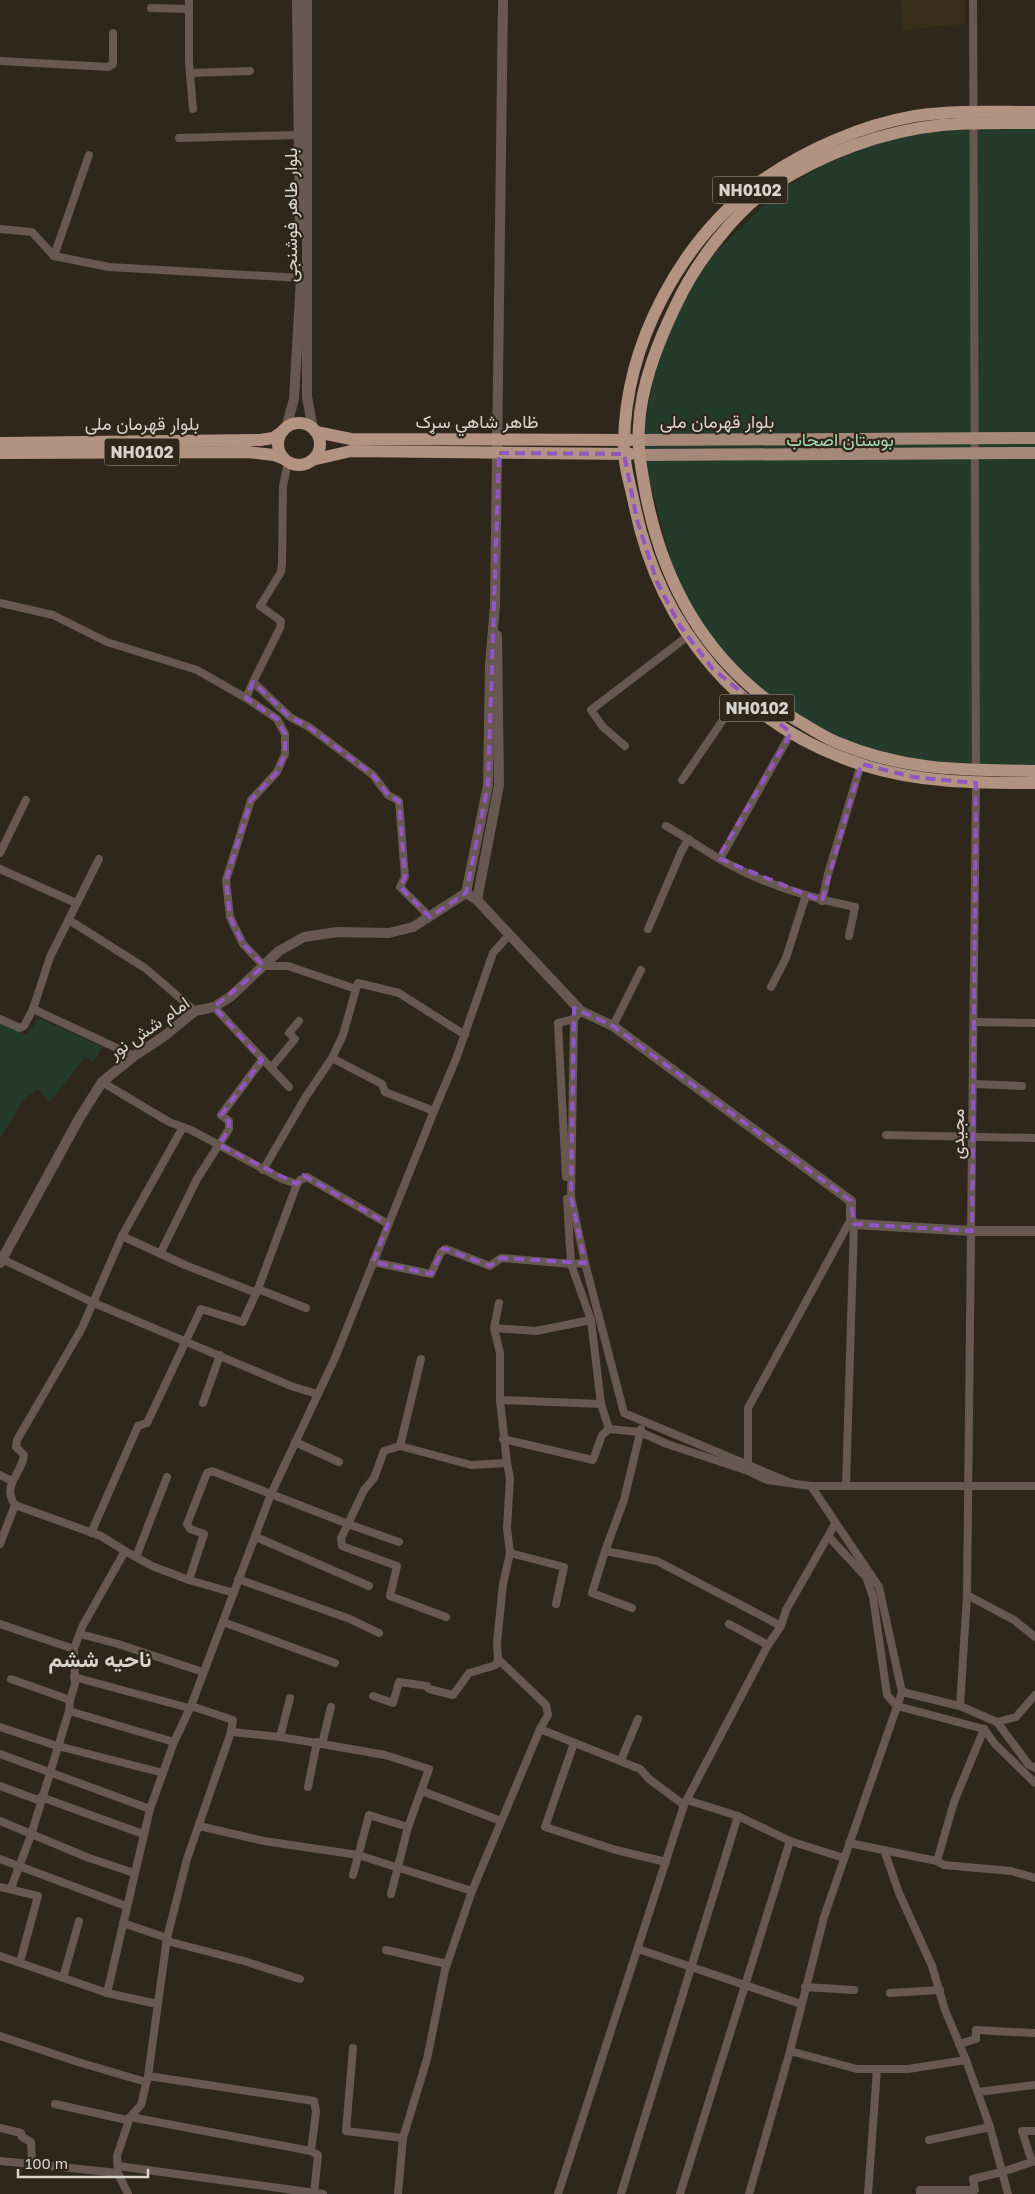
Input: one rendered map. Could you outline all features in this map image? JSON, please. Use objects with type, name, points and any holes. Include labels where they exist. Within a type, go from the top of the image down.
[{"type":"highway","name":"NH0102","points":[[1035,112],[972,118],[874,139],[819,160],[772,186],[738,217],[703,257],[684,286],[662,332],[650,369],[641,406],[639,440],[639,455],[651,517],[670,576],[694,621],[722,659],[749,688],[773,706],[837,743],[892,762],[976,776],[1035,783]]},
{"type":"highway","name":"NH0102","points":[[1035,123],[913,116],[858,131],[800,158],[763,180],[729,207],[705,234],[682,265],[647,331],[630,389],[624,440],[624,454],[637,520],[657,582],[688,636],[712,668],[740,694],[791,733],[861,764],[923,779],[1035,771]]},
{"type":"highway","name":"NH0102","points":[[284,430],[297,424],[314,431]]},
{"type":"highway","points":[[284,430],[278,446],[286,460]]},
{"type":"highway","name":"بلوار قهرمان ملی","points":[[0,442],[260,440],[274,438],[284,430]]},
{"type":"highway","name":"ظاهر شاهي سړک","points":[[314,431],[351,439],[624,454]]},
{"type":"highway","points":[[312,460],[319,450],[318,438],[314,431]]},
{"type":"highway","name":"ظاهر شاهي سړک","points":[[312,460],[351,451],[639,440]]},
{"type":"highway","name":"بلوار قهرمان ملی","points":[[0,453],[248,452],[274,454],[286,460]]},
{"type":"highway","name":"NH0102","points":[[624,454],[639,455]]},
{"type":"highway","name":"NH0102","points":[[286,460],[299,465],[312,460]]},
{"type":"main road","name":"بلوار قهرمان ملی","points":[[639,440],[1035,438]]},
{"type":"main road","points":[[639,455],[1035,453]]},
{"type":"street","points":[[189,0],[190,73],[193,109]]},
{"type":"street","name":"بلوار طاهر فوشنجی","points":[[284,430],[294,399],[301,278],[297,0]]},
{"type":"street","name":"بلوار طاهر فوشنجی","points":[[307,0],[307,396],[314,431]]},
{"type":"street","points":[[503,0],[499,446],[495,605],[490,665],[488,785],[466,893],[478,900],[581,1011],[612,1026],[851,1201],[846,1486]]},
{"type":"street","name":"مجیدی","points":[[960,1706],[967,1595],[966,1486],[974,1084],[976,776],[973,0]]},
{"type":"street","points":[[151,8],[188,9]]},
{"type":"street","points":[[0,60],[108,67],[113,64],[113,33]]},
{"type":"street","points":[[190,73],[250,71]]},
{"type":"street","points":[[179,138],[299,135]]},
{"type":"street","points":[[54,256],[90,155]]},
{"type":"street","points":[[0,229],[32,232],[54,256],[109,267],[301,278]]},
{"type":"street","points":[[246,698],[280,628],[281,621],[260,606],[280,572],[282,564],[283,486],[286,460]]},
{"type":"street","points":[[0,603],[53,616],[107,642],[197,670],[246,698],[277,719],[285,734],[285,754],[277,772],[251,800],[226,880],[230,917],[243,944],[264,966],[288,966],[356,989]]},
{"type":"street","points":[[478,900],[499,785],[499,664],[495,605]]},
{"type":"street","points":[[625,746],[603,728],[591,710],[688,636]]},
{"type":"street","points":[[253,682],[290,718],[309,727],[374,774],[388,795],[399,801],[405,877],[400,887],[430,917]]},
{"type":"street","points":[[682,780],[740,694]]},
{"type":"street","points":[[720,859],[791,733]]},
{"type":"street","points":[[822,901],[828,874],[861,764]]},
{"type":"street","points":[[0,853],[26,800]]},
{"type":"street","points":[[666,826],[720,859],[822,901],[855,907],[849,936]]},
{"type":"street","points":[[648,929],[682,850],[689,839]]},
{"type":"street","points":[[0,1018],[20,1028],[24,1026],[33,1009],[50,957],[99,859]]},
{"type":"street","points":[[0,869],[76,903]]},
{"type":"street","name":"امام شش نور","points":[[1,1260],[80,1117],[102,1082],[134,1056],[163,1037],[195,1010],[214,1007],[230,997],[279,951],[304,936],[337,932],[389,933],[413,927],[466,893]]},
{"type":"street","points":[[771,987],[786,958],[806,895]]},
{"type":"street","points":[[69,920],[145,968],[195,1010]]},
{"type":"street","points":[[107,1992],[143,1834],[174,1742],[190,1707],[271,1494],[335,1358],[465,1035],[493,953],[510,934]]},
{"type":"street","points":[[612,1026],[641,970]]},
{"type":"street","points":[[263,1170],[304,1098],[332,1058],[343,1035],[358,983],[399,993],[465,1035]]},
{"type":"street","points":[[214,1007],[289,1087]]},
{"type":"street","points":[[33,1009],[134,1056]]},
{"type":"street","points":[[581,1011],[574,1019],[558,1023],[571,1264],[591,1320],[601,1404],[609,1429]]},
{"type":"street","points":[[574,1019],[571,1197],[585,1263],[624,1413],[748,1468],[767,1480]]},
{"type":"street","points":[[271,1068],[295,1039],[289,1033],[299,1021]]},
{"type":"street","points":[[974,1022],[1035,1023]]},
{"type":"street","points":[[332,1058],[382,1084],[385,1092],[434,1111]]},
{"type":"street","points":[[160,1254],[197,1180],[229,1129],[229,1121],[222,1115],[262,1060]]},
{"type":"street","points":[[102,1082],[169,1122],[219,1145],[263,1170],[297,1184]]},
{"type":"street","points":[[974,1084],[1022,1086]]},
{"type":"street","points":[[183,1127],[122,1236],[99,1286],[94,1303],[17,1440],[16,1447],[24,1455],[12,1481],[10,1494],[15,1505],[91,1533],[152,1566],[189,1580],[234,1593]]},
{"type":"street","points":[[886,1135],[973,1135],[1035,1138]]},
{"type":"street","points":[[91,1533],[138,1426],[147,1423],[201,1309],[243,1322],[258,1289],[297,1184],[307,1177],[388,1224]]},
{"type":"street","points":[[852,1222],[972,1231],[1035,1232]]},
{"type":"street","points":[[748,1468],[748,1408],[852,1222]]},
{"type":"street","points":[[122,1236],[160,1254],[254,1292],[258,1289],[306,1308]]},
{"type":"street","points":[[373,1262],[431,1274],[441,1252],[446,1249],[490,1266],[501,1258],[571,1264],[585,1263]]},
{"type":"street","points":[[1,1260],[94,1303],[291,1386],[317,1394]]},
{"type":"street","points":[[373,1696],[393,1703],[400,1682],[427,1686],[429,1689],[453,1695],[469,1673],[496,1665],[498,1659],[497,1642],[503,1584],[510,1553],[507,1528],[510,1478],[503,1439],[500,1400],[500,1353],[494,1328],[499,1303]]},
{"type":"street","points":[[494,1328],[536,1331],[591,1320]]},
{"type":"street","points":[[203,1403],[220,1355]]},
{"type":"street","points":[[400,1446],[422,1359]]},
{"type":"street","points":[[500,1400],[601,1404]]},
{"type":"street","points":[[632,1608],[592,1593],[624,1500],[643,1423]]},
{"type":"street","points":[[503,1439],[593,1460],[602,1435],[609,1429],[640,1432],[667,1444],[791,1483]]},
{"type":"street","points":[[295,1442],[339,1462]]},
{"type":"street","points":[[446,1617],[390,1596],[397,1566],[342,1546],[341,1538],[364,1490],[374,1478],[384,1451],[400,1446],[471,1464],[507,1463]]},
{"type":"street","points":[[189,1580],[204,1534],[190,1529],[187,1524],[207,1473],[212,1471],[399,1542]]},
{"type":"street","points":[[0,1475],[12,1481]]},
{"type":"street","points":[[136,1557],[167,1477]]},
{"type":"street","points":[[757,1481],[767,1480],[811,1486],[1035,1486]]},
{"type":"street","points":[[749,2194],[790,2051],[824,1917],[902,1692],[880,1587],[835,1524],[811,1486]]},
{"type":"street","points":[[0,1544],[15,1505]]},
{"type":"street","points":[[558,2194],[685,1802],[768,1645],[781,1626],[786,1610],[835,1524]]},
{"type":"street","points":[[256,1537],[369,1586]]},
{"type":"street","points":[[829,1537],[866,1577],[873,1597],[887,1695],[897,1706],[984,1729],[1015,1765],[1035,1783]]},
{"type":"street","points":[[11,1888],[31,1835],[41,1797],[69,1711],[75,1684],[74,1649],[80,1634],[125,1551]]},
{"type":"street","points":[[605,1551],[657,1561],[781,1626]]},
{"type":"street","points":[[510,1553],[564,1567],[556,1604]]},
{"type":"street","points":[[238,1579],[350,1619],[379,1633]]},
{"type":"street","points":[[967,1595],[1014,1620],[1035,1637]]},
{"type":"street","points":[[223,1622],[335,1663]]},
{"type":"street","points":[[0,1624],[74,1649]]},
{"type":"street","points":[[729,1624],[768,1645]]},
{"type":"street","points":[[80,1634],[118,1644],[203,1672]]},
{"type":"street","points":[[398,2194],[403,2138],[427,2059],[447,1964],[472,1891],[500,1821],[540,1729],[548,1715],[546,1705],[498,1659]]},
{"type":"street","points":[[54,2104],[127,2120],[141,2105],[147,2079],[167,1940],[187,1859],[231,1732],[233,1720],[74,1676]]},
{"type":"street","points":[[11,1678],[70,1700]]},
{"type":"street","points":[[902,1692],[960,1706],[997,1722],[1029,1765],[1035,1768]]},
{"type":"street","points":[[997,1722],[1016,1718],[1035,1695]]},
{"type":"street","points":[[280,1736],[290,1698]]},
{"type":"street","points":[[308,1787],[319,1743],[332,1707]]},
{"type":"street","points":[[69,1711],[174,1742]]},
{"type":"street","points":[[621,1760],[638,1719]]},
{"type":"street","points":[[0,1727],[58,1746],[163,1773]]},
{"type":"street","points":[[540,1729],[640,1769],[650,1779],[685,1802],[738,1816],[790,1841],[844,1858]]},
{"type":"street","points":[[937,1861],[954,1802],[984,1729]]},
{"type":"street","points":[[231,1732],[280,1736],[385,1755],[429,1769],[408,1827],[391,1894]]},
{"type":"street","points":[[574,1743],[545,1827],[616,1850],[666,1862]]},
{"type":"street","points":[[0,1754],[150,1809]]},
{"type":"street","points":[[0,1786],[38,1800],[41,1797],[143,1834]]},
{"type":"street","points":[[422,1791],[500,1821]]},
{"type":"street","points":[[353,1875],[369,1815],[408,1827]]},
{"type":"street","points":[[622,2194],[738,1816]]},
{"type":"street","points":[[0,1821],[31,1835],[134,1873]]},
{"type":"street","points":[[199,1826],[264,1841],[358,1855],[472,1891]]},
{"type":"street","points":[[680,2194],[790,1841]]},
{"type":"street","points":[[849,1843],[937,1861],[944,1866],[1011,1871],[1035,1878]]},
{"type":"street","points":[[884,1850],[899,1893],[932,1966],[978,2092],[990,2127],[1008,2194]]},
{"type":"street","points":[[0,1859],[126,1906]]},
{"type":"street","points":[[0,1887],[11,1888],[38,1896],[20,1962]]},
{"type":"street","points":[[64,1978],[79,1922]]},
{"type":"street","points":[[123,1924],[167,1940],[244,1961],[300,1979]]},
{"type":"street","points":[[638,1949],[801,2004]]},
{"type":"street","points":[[386,1950],[447,1964]]},
{"type":"street","points":[[0,1956],[107,1992],[157,2004]]},
{"type":"street","points":[[806,1987],[854,1990]]},
{"type":"street","points":[[890,1993],[940,1990]]},
{"type":"street","points":[[959,2044],[976,2039],[976,2030],[1035,2033]]},
{"type":"street","points":[[0,2036],[78,2062],[147,2079],[314,2101],[316,2112],[312,2151]]},
{"type":"street","points":[[353,2048],[346,2131],[403,2138]]},
{"type":"street","points":[[790,2051],[844,2067],[877,2069],[908,2069],[966,2060]]},
{"type":"street","points":[[868,2194],[877,2069]]},
{"type":"street","points":[[978,2092],[1035,2085]]},
{"type":"street","points":[[130,2117],[312,2151],[318,2155],[314,2193]]},
{"type":"street","points":[[128,2194],[118,2170],[117,2156],[130,2117]]},
{"type":"street","points":[[929,2140],[990,2127]]},
{"type":"street","points":[[0,2128],[21,2133],[22,2137],[31,2142],[32,2164]]},
{"type":"street","points":[[920,2194],[920,2190],[975,2190],[973,2179],[1032,2162],[1022,2131],[1035,2131]]},
{"type":"street","points":[[0,2162],[118,2170],[323,2194]]},
{"type":"highlighted area","points":[[499,453],[624,454],[637,520],[657,582],[680,626],[712,668],[791,733],[718,858],[822,901],[861,764],[913,777],[976,783],[972,1231],[854,1224],[851,1201],[613,1026],[574,1008],[571,1197],[585,1263],[501,1258],[490,1266],[443,1248],[431,1274],[373,1262],[388,1224],[303,1175],[297,1184],[219,1145],[229,1129],[229,1121],[221,1115],[262,1060],[214,1007],[264,966],[243,944],[230,917],[226,880],[251,800],[277,772],[285,754],[285,734],[277,719],[246,698],[253,682],[290,717],[309,727],[373,775],[388,795],[399,801],[405,877],[400,887],[430,917],[466,893],[488,785]]},
{"type":"shaded area","points":[[900,0],[965,0],[965,24],[903,30]]},
{"type":"green space","name":"بوستان اصحاب","points":[[1035,127],[1035,767],[961,767],[857,748],[768,699],[713,641],[675,576],[646,467],[644,432],[651,388],[668,333],[690,288],[717,251],[778,191],[822,166],[874,144],[919,132]]},
{"type":"green space","points":[[38,1018],[102,1047],[94,1062],[85,1057],[50,1102],[38,1089],[25,1098],[0,1138],[0,1022],[27,1035]]},
{"type":"district","name":"ناحیه ششم","points":[[100,1659]]}]
